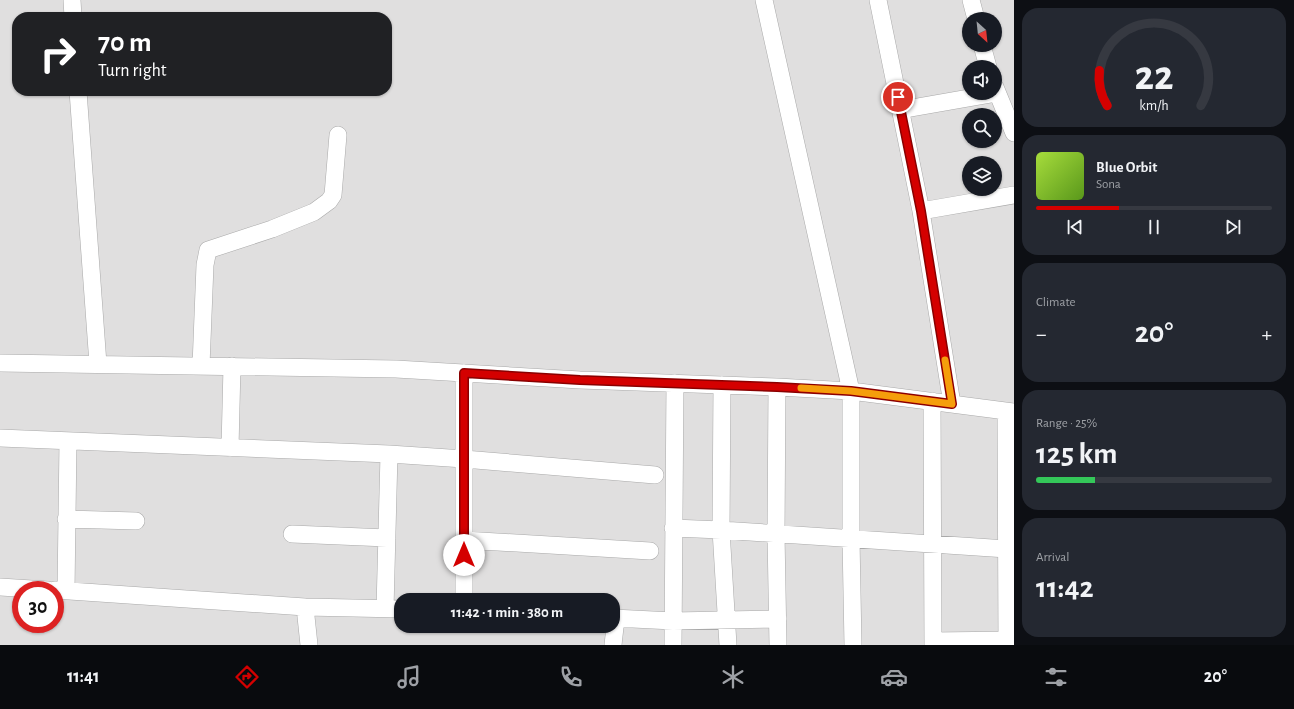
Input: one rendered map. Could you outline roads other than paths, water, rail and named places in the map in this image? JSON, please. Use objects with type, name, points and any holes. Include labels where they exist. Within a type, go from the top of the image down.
[{"type":"street","points":[[72,0],[73,12]]},
{"type":"street","points":[[764,0],[851,391],[853,645]]},
{"type":"street","points":[[878,0],[921,211],[952,404]]},
{"type":"street","points":[[972,0],[975,12]]},
{"type":"street","points":[[78,96],[98,364]]},
{"type":"street","points":[[900,110],[962,97]]},
{"type":"street","points":[[1000,100],[1014,133]]},
{"type":"street","points":[[201,366],[205,265],[208,250],[272,229],[314,212],[329,201],[333,195],[338,135]]},
{"type":"street","points":[[921,211],[1014,195]]},
{"type":"street","points":[[0,363],[396,369],[580,380],[777,387],[851,391],[932,401],[1010,412],[1007,549],[1009,642],[933,643],[932,401]]},
{"type":"street","points":[[230,448],[232,366]]},
{"type":"street","points":[[464,373],[464,593]]},
{"type":"street","points":[[673,645],[675,383]]},
{"type":"street","points":[[722,385],[722,530],[728,645]]},
{"type":"street","points":[[777,387],[776,534],[778,645]]},
{"type":"street","points":[[0,438],[389,454],[655,475]]},
{"type":"street","points":[[61,581],[66,519],[68,441]]},
{"type":"street","points":[[64,591],[305,607],[393,609],[387,538],[389,454]]},
{"type":"street","points":[[66,519],[136,521]]},
{"type":"street","points":[[673,528],[1007,549]]},
{"type":"street","points":[[292,534],[387,538]]},
{"type":"street","points":[[464,540],[650,551]]},
{"type":"street","points":[[0,587],[12,588]]},
{"type":"street","points":[[305,607],[310,645]]},
{"type":"street","points":[[620,618],[673,621],[778,619]]},
{"type":"street","points":[[613,645],[614,633]]}]
